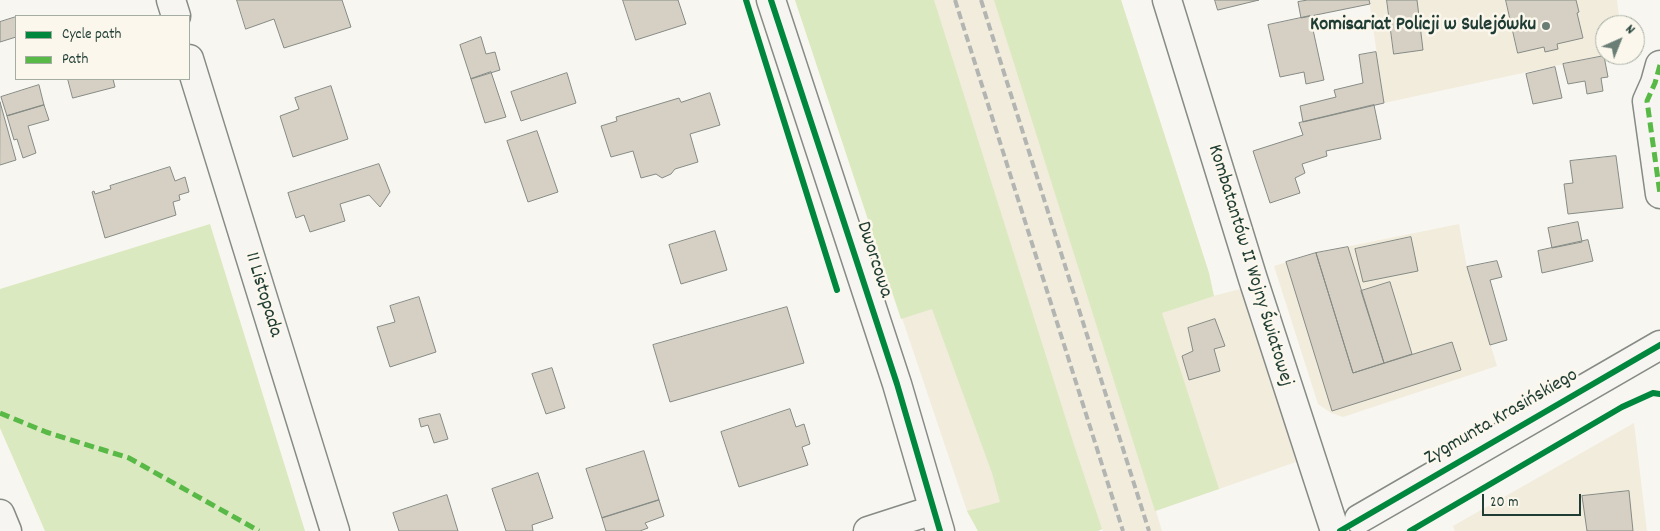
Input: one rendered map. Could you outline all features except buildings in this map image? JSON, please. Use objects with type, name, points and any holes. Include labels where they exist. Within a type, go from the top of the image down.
[{"type":"street","points":[[171,0],[176,15]]},
{"type":"street","name":"Dworcowa","points":[[771,0],[897,384],[937,520]]},
{"type":"street","name":"Kombatantów II Wojny Światowej","points":[[1167,0],[1252,279],[1335,531]]},
{"type":"street","name":"11 Listopada","points":[[190,62],[335,531]]},
{"type":"street","points":[[1660,65],[1647,101],[1660,194]]},
{"type":"street","name":"Zygmunta Krasińskiego","points":[[1359,519],[1660,345]]},
{"type":"street","points":[[0,514],[7,531]]},
{"type":"street","points":[[868,531],[937,520]]},
{"type":"shaded area","points":[[795,0],[1121,0],[1209,273],[1213,296],[1244,288],[1296,462],[1156,511],[1162,531],[1103,531],[1102,529],[1098,531],[978,531],[967,511]]},
{"type":"shaded area","points":[[1369,0],[1617,0],[1619,15],[1595,15],[1595,57],[1384,103]]},
{"type":"shaded area","points":[[1459,224],[1467,267],[1497,366],[1343,417],[1331,413],[1318,404],[1274,266],[1316,253]]},
{"type":"shaded area","points":[[1634,423],[1647,531],[1455,531],[1453,526]]},
{"type":"green space","points":[[795,0],[934,0],[1102,529],[1098,531],[978,531],[967,511],[1000,502],[992,473],[932,309],[901,319]]},
{"type":"green space","points":[[994,0],[1121,0],[1209,273],[1214,296],[1162,313],[1219,489],[1155,511]]},
{"type":"green space","points":[[210,224],[305,531],[45,531],[0,428],[0,289]]},
{"type":"railway","points":[[955,0],[1123,531]]},
{"type":"railway","points":[[981,0],[1149,531]]},
{"type":"marked path","points":[[1660,65],[1647,101],[1660,194]]},
{"type":"marked path","points":[[0,413],[46,432],[129,458],[259,531]]},
{"type":"cycle path","points":[[746,0],[837,290]]},
{"type":"cycle path","points":[[771,0],[897,384],[940,531]]},
{"type":"cycle path","points":[[1340,531],[1660,345]]},
{"type":"cycle path","points":[[1410,531],[1622,407],[1653,393],[1660,394]]},
{"type":"place","name":"Komisariat Policji w Sulejówku","points":[[1546,26]]}]
